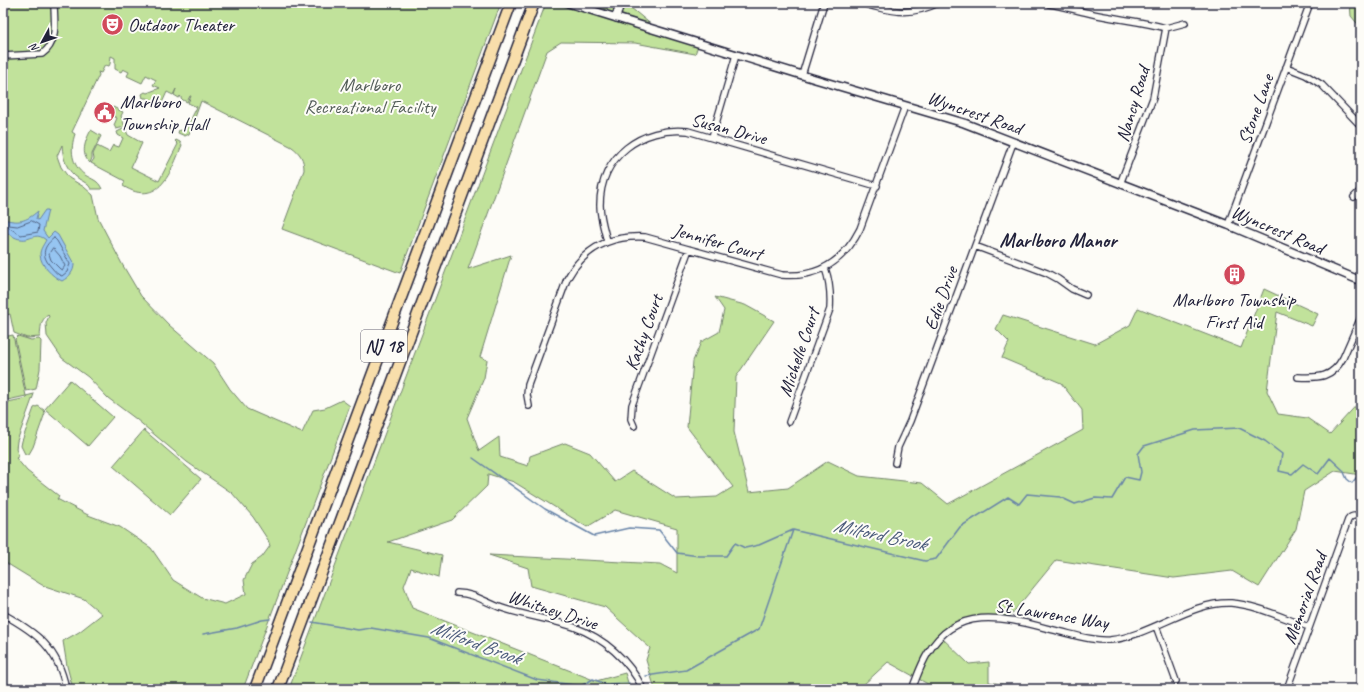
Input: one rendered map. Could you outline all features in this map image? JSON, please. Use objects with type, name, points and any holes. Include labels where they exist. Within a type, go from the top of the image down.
[{"type":"highway","name":"NJ 18","points":[[255,689],[512,3]]},
{"type":"highway","name":"NJ 18","points":[[278,689],[534,3]]},
{"type":"street","points":[[3,56],[42,54],[45,52],[54,39],[54,3]]},
{"type":"street","name":"Wyncrest Road","points":[[568,3],[964,123],[1228,225],[1361,281]]},
{"type":"street","points":[[616,18],[620,3]]},
{"type":"street","points":[[802,75],[824,3]]},
{"type":"street","points":[[861,3],[890,11],[906,12],[922,9],[938,3]]},
{"type":"street","name":"Stone Lane","points":[[1228,225],[1310,3]]},
{"type":"street","points":[[1049,4],[1065,6],[1088,13],[1153,24],[1166,28],[1185,23]]},
{"type":"street","name":"Nancy Road","points":[[1120,184],[1154,98],[1166,28]]},
{"type":"street","points":[[712,137],[736,55]]},
{"type":"street","points":[[1286,67],[1306,74],[1322,85],[1361,126]]},
{"type":"street","name":"Jennifer Court","points":[[529,406],[527,395],[528,385],[567,279],[574,267],[590,251],[607,241],[629,236],[644,237],[782,275],[800,275],[825,268],[846,252],[856,238],[877,186],[905,106]]},
{"type":"street","name":"Susan Drive","points":[[607,241],[600,214],[601,193],[608,172],[621,153],[640,139],[650,134],[664,131],[688,131],[712,137],[877,186]]},
{"type":"street","name":"Edie Drive","points":[[895,463],[898,448],[910,421],[1013,143]]},
{"type":"street","points":[[1354,197],[1361,190]]},
{"type":"street","points":[[975,246],[1048,273],[1072,289],[1086,295]]},
{"type":"street","name":"Kathy Court","points":[[634,426],[631,419],[632,405],[689,249]]},
{"type":"street","name":"Michelle Court","points":[[789,422],[828,316],[831,293],[830,282],[825,268]]},
{"type":"street","points":[[1298,377],[1316,378],[1333,371],[1343,358],[1361,316]]},
{"type":"street","name":"Memorial Road","points":[[1287,689],[1350,517],[1354,515],[1361,517]]},
{"type":"street","name":"Whitney Drive","points":[[457,593],[466,593],[502,608],[566,625],[588,633],[617,653],[634,674],[643,689]]},
{"type":"street","name":"St Lawrence Way","points":[[912,689],[924,659],[936,641],[954,626],[972,620],[990,617],[1001,618],[1083,638],[1099,640],[1123,637],[1156,626],[1206,606],[1230,603],[1251,607],[1309,627]]},
{"type":"street","points":[[3,614],[32,631],[45,644],[57,662],[66,689]]},
{"type":"street","points":[[1156,626],[1176,681]]},
{"type":"green space","name":"Marlboro Recreational Facility","points":[[3,3],[501,3],[400,273],[282,229],[304,170],[301,157],[292,147],[201,101],[189,134],[185,136],[178,133],[179,130],[185,131],[197,107],[188,103],[191,96],[187,102],[181,99],[180,96],[179,98],[174,95],[176,89],[173,95],[167,92],[161,105],[147,98],[143,98],[142,94],[145,92],[147,93],[160,88],[153,85],[156,80],[146,75],[142,83],[127,76],[129,72],[123,69],[121,72],[115,69],[115,58],[111,56],[109,66],[105,65],[101,73],[98,72],[99,75],[72,132],[75,134],[72,145],[74,162],[80,171],[97,182],[102,189],[91,189],[88,184],[71,172],[66,165],[63,156],[62,145],[57,156],[61,167],[69,178],[84,187],[93,195],[98,218],[141,296],[169,325],[213,363],[230,389],[247,409],[302,433],[313,410],[325,408],[342,400],[350,406],[243,689],[73,689],[63,641],[79,632],[102,614],[84,599],[42,585],[3,561],[3,405],[8,404],[8,402],[27,398],[26,396],[34,394],[17,441],[16,449],[19,456],[16,458],[27,471],[59,496],[57,499],[88,515],[120,527],[151,548],[173,580],[202,598],[225,604],[246,594],[244,580],[252,564],[262,557],[270,546],[268,540],[253,517],[232,493],[187,462],[136,419],[108,398],[88,377],[62,358],[47,336],[46,323],[49,316],[48,315],[42,322],[40,337],[27,338],[14,333],[10,314],[7,315],[5,288],[3,288]]},
{"type":"green space","points":[[546,3],[625,3],[659,31],[699,43],[695,54],[635,43],[561,42],[547,51],[468,269],[511,255],[480,357],[487,360],[484,378],[467,418],[479,451],[499,437],[500,457],[528,466],[530,456],[565,443],[590,453],[615,482],[632,471],[676,499],[717,497],[733,487],[687,427],[693,361],[701,342],[719,332],[724,310],[715,297],[745,305],[774,321],[736,377],[734,432],[749,492],[788,488],[828,461],[859,476],[922,483],[948,504],[1083,430],[1082,410],[1061,383],[1002,358],[1009,342],[996,329],[1003,315],[1095,344],[1130,325],[1138,308],[1241,348],[1264,289],[1318,314],[1312,326],[1277,312],[1267,391],[1278,414],[1307,418],[1330,434],[1361,400],[1361,475],[1335,471],[1304,491],[1296,529],[1259,587],[1232,571],[1174,578],[1056,560],[1011,615],[961,621],[940,636],[969,664],[989,662],[989,682],[1017,687],[1017,689],[935,688],[888,662],[863,685],[862,689],[655,689],[646,660],[650,648],[605,607],[531,586],[528,568],[489,555],[660,564],[677,573],[677,528],[615,510],[587,527],[514,482],[488,474],[487,486],[452,520],[388,542],[442,555],[439,577],[411,568],[404,586],[412,608],[596,681],[625,673],[630,689],[289,689]]},
{"type":"green space","points":[[1350,3],[1361,3],[1361,28],[1351,16]]},
{"type":"green space","points":[[113,107],[123,112],[121,116],[125,127],[116,129],[114,125],[117,118],[109,114]]},
{"type":"green space","points":[[125,128],[128,135],[142,143],[131,167],[159,181],[178,144],[175,141],[180,142],[182,145],[168,176],[155,190],[146,193],[135,192],[123,186],[125,181],[91,163],[94,159],[93,154],[97,146],[109,152],[113,145],[119,147],[123,138],[118,135],[117,132]]},
{"type":"green space","points":[[91,130],[101,136],[92,154],[90,163],[85,156],[84,147]]},
{"type":"green space","points":[[13,335],[26,396],[3,401],[3,337]]},
{"type":"green space","points":[[18,336],[31,340],[39,339],[41,341],[40,369],[36,389],[26,391],[15,339]]},
{"type":"green space","points":[[70,380],[113,417],[88,446],[45,409]]},
{"type":"green space","points":[[38,406],[44,410],[45,413],[33,447],[29,454],[25,454],[21,446],[22,441],[34,408]]},
{"type":"green space","points":[[144,430],[201,479],[170,515],[113,466]]},
{"type":"water","points":[[45,210],[48,210],[43,231],[48,238],[54,232],[58,235],[74,264],[71,274],[62,281],[51,274],[42,262],[40,252],[46,240],[39,236],[19,239],[3,230],[3,219],[22,221],[38,211],[36,219],[38,220]]},
{"type":"waterway","name":"Milford Brook","points":[[646,676],[686,670],[759,629],[793,530],[925,561],[936,559],[960,527],[1008,497],[1019,504],[1027,494],[1060,497],[1075,504],[1095,498],[1112,499],[1125,477],[1139,480],[1141,472],[1138,454],[1144,446],[1195,430],[1239,428],[1265,441],[1282,454],[1279,471],[1292,474],[1303,464],[1318,474],[1330,458],[1343,470],[1347,479],[1352,483],[1361,472]]},
{"type":"waterway","points":[[473,458],[545,509],[594,536],[629,528],[659,530],[677,553],[699,556],[726,556],[735,543],[745,548],[759,545],[793,530]]},
{"type":"waterway","name":"Milford Brook","points":[[203,634],[237,628],[270,619]]},
{"type":"waterway","name":"Milford Brook","points":[[312,622],[358,630],[371,628],[429,638],[537,680],[581,686],[593,679],[605,684],[629,683]]},
{"type":"place","name":"Outdoor Theater","points":[[113,24]]},
{"type":"place","name":"Marlboro Township Hall","points":[[105,112]]},
{"type":"place","name":"Marlboro Township First Aid","points":[[1234,274]]},
{"type":"district","name":"Marlboro Manor","points":[[1058,240]]}]
